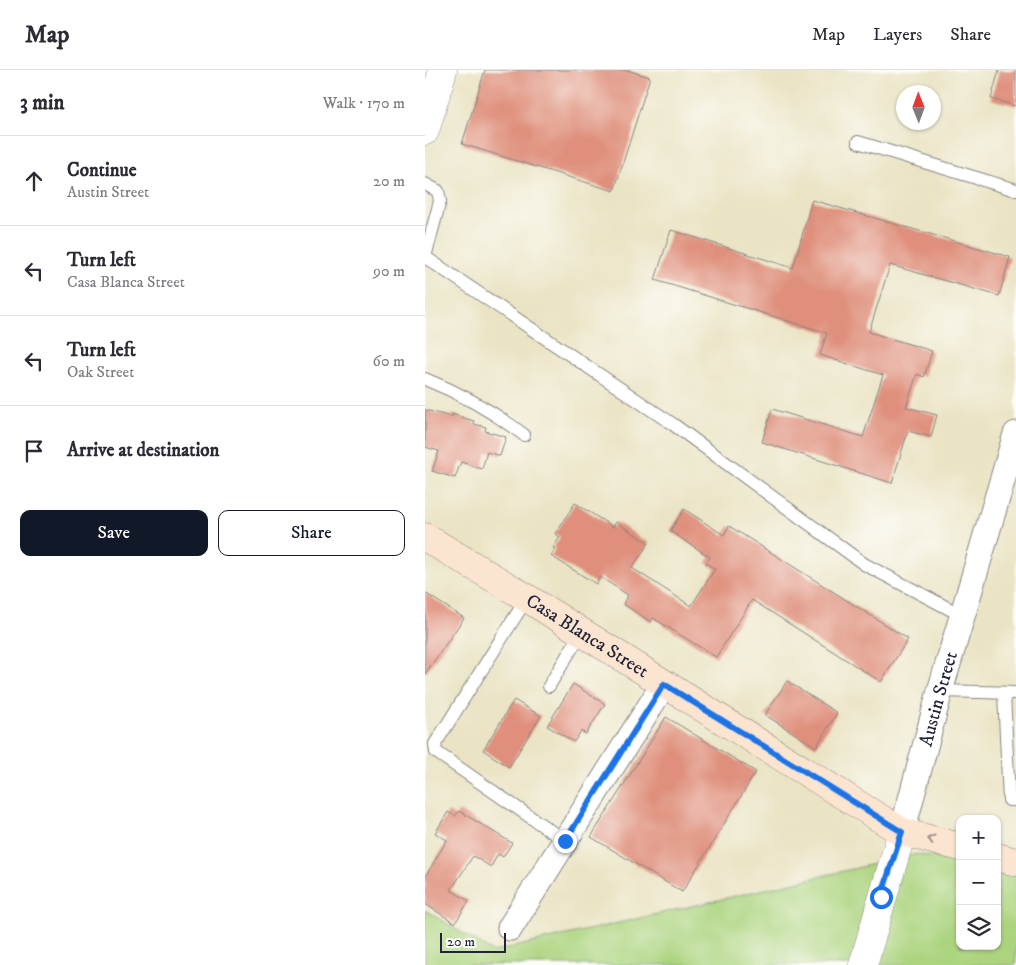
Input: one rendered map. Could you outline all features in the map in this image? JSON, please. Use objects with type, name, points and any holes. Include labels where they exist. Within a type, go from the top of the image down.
[{"type":"main road","name":"Casa Blanca Street","points":[[425,537],[527,598],[902,832],[956,846]]},
{"type":"main road","points":[[1001,858],[1016,862]]},
{"type":"street","points":[[425,131],[443,70]]},
{"type":"street","name":"Austin Street","points":[[863,965],[881,897],[902,832],[940,691],[963,616],[1009,482],[1016,434]]},
{"type":"street","points":[[510,928],[664,684]]},
{"type":"lane","points":[[858,142],[1016,190]]},
{"type":"lane","points":[[425,184],[438,191],[440,201],[425,257],[674,425],[864,564],[963,616]]},
{"type":"lane","points":[[425,379],[452,390],[510,424],[524,435]]},
{"type":"lane","points":[[527,598],[435,744],[436,752],[565,841]]},
{"type":"lane","points":[[549,686],[581,633]]},
{"type":"lane","points":[[940,691],[1010,693],[1009,800],[1016,800]]},
{"type":"green space","points":[[917,854],[956,861],[956,950],[1001,950],[1001,870],[1016,872],[1016,965],[425,965],[425,910],[493,952]]},
{"type":"building","points":[[485,70],[627,70],[650,77],[614,191],[462,144]]},
{"type":"building","points":[[999,70],[1016,70],[1016,106],[991,99]]},
{"type":"building","points":[[812,200],[1010,257],[999,296],[890,265],[869,332],[932,351],[924,377],[917,374],[906,407],[937,415],[931,437],[908,431],[892,483],[762,442],[772,409],[863,437],[883,375],[820,355],[827,333],[655,280],[671,230],[793,268]]},
{"type":"building","points":[[425,410],[452,417],[452,414],[474,421],[474,424],[486,427],[485,431],[506,437],[500,456],[487,452],[482,469],[461,462],[455,478],[432,471],[439,451],[425,447]]},
{"type":"building","points":[[575,503],[613,527],[616,522],[649,543],[632,568],[691,606],[715,569],[706,563],[710,557],[670,531],[684,509],[724,535],[729,526],[908,639],[881,682],[752,600],[716,657],[653,618],[651,622],[623,604],[628,595],[600,577],[596,584],[551,556],[555,549],[553,548],[560,537],[555,534]]},
{"type":"building","points":[[425,593],[464,618],[425,674]]},
{"type":"building","points":[[787,681],[837,713],[816,747],[765,715]]},
{"type":"building","points":[[573,684],[605,704],[586,734],[581,731],[574,742],[547,726]]},
{"type":"building","points":[[514,700],[541,716],[509,767],[483,750]]},
{"type":"building","points":[[666,717],[756,772],[682,892],[591,837]]},
{"type":"building","points":[[459,811],[512,843],[503,857],[498,854],[491,867],[473,856],[451,890],[469,901],[455,923],[425,904],[425,877],[447,840],[435,833],[448,812],[455,816]]},
{"type":"route","points":[[565,841],[664,684],[902,832],[881,897]]}]
